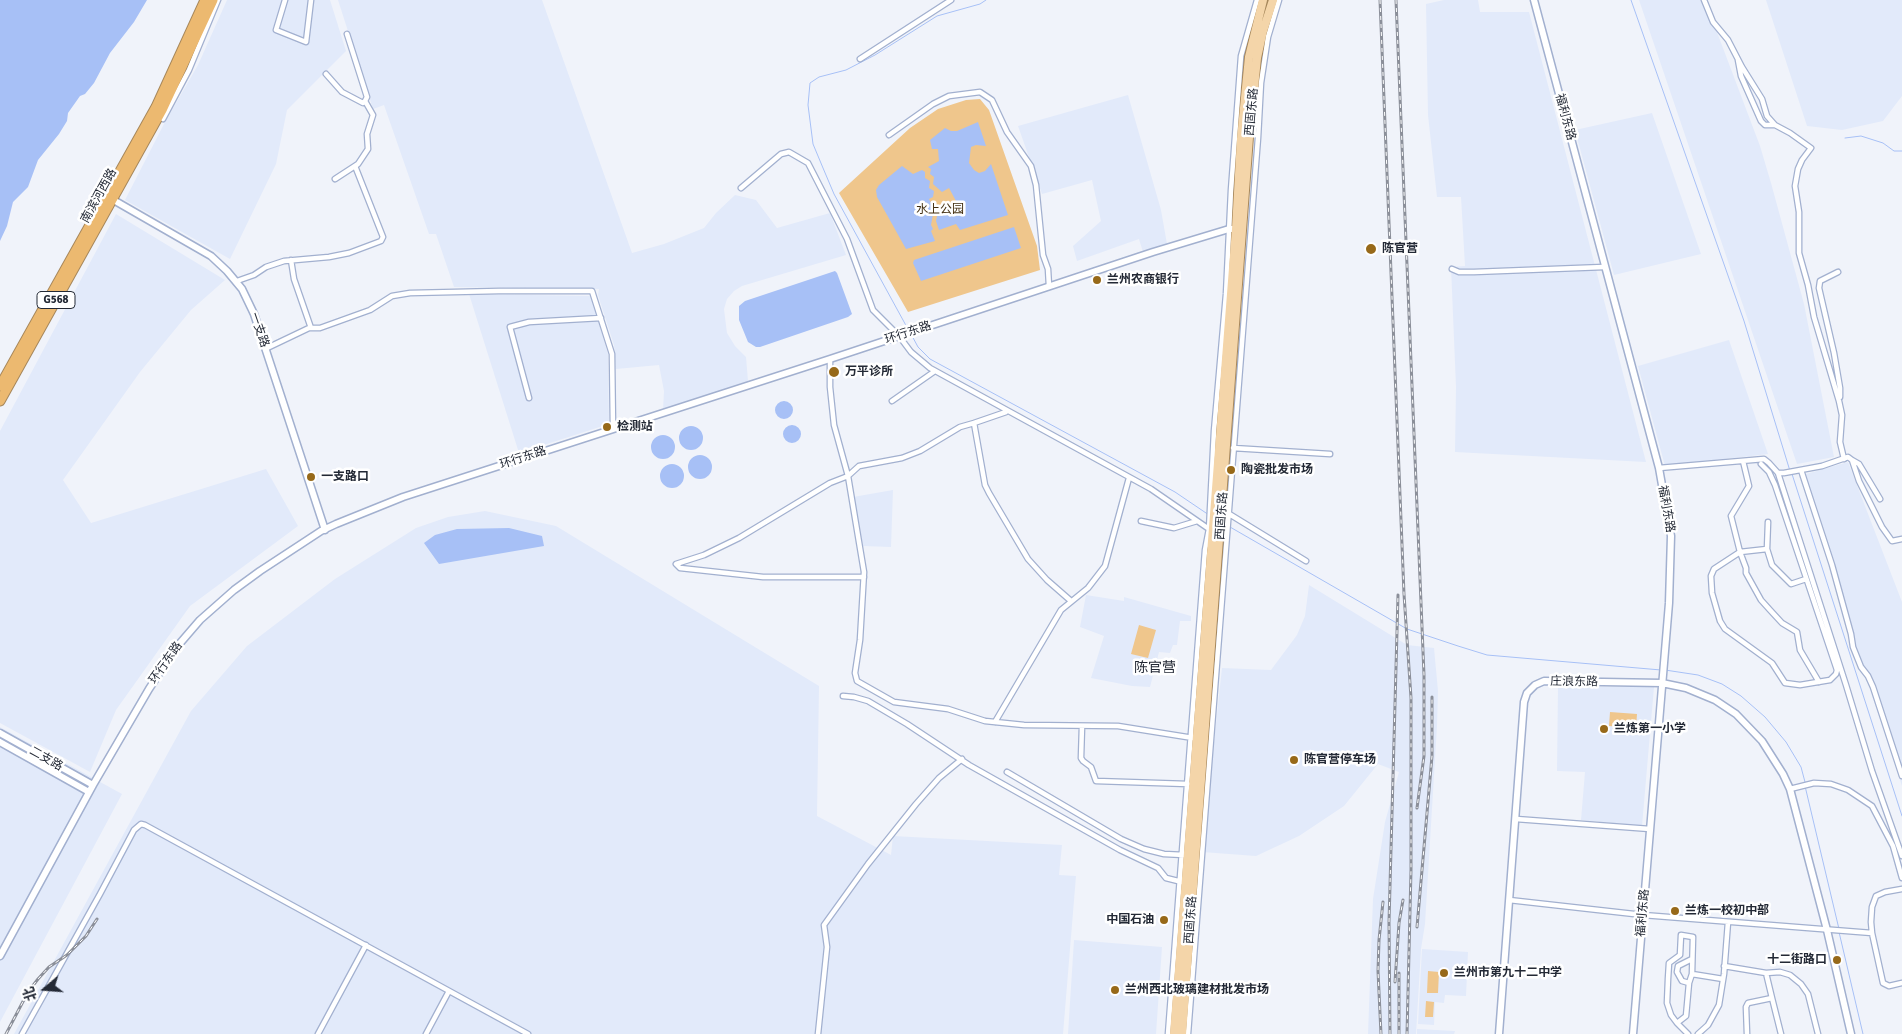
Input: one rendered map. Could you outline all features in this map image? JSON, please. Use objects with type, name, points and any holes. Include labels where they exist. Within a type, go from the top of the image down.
[{"type":"highway","name":"南滨河西路","points":[[0,401],[156,107],[205,0]]},
{"type":"highway","name":"南滨河西路","points":[[0,386],[108,199],[162,110],[213,0]]},
{"type":"main road","name":"西固东路","points":[[1240,229],[1241,139],[1249,57],[1263,0]]},
{"type":"main road","name":"西固东路","points":[[1174,1034],[1194,738],[1216,530],[1227,448],[1228,378],[1240,229],[1257,58],[1273,0]]},
{"type":"main road","name":"西固东路","points":[[1182,1034],[1216,530]]},
{"type":"street","points":[[163,119],[189,70],[218,0]]},
{"type":"street","points":[[285,0],[276,30],[306,42],[311,0]]},
{"type":"street","points":[[860,59],[951,0]]},
{"type":"street","points":[[1257,0],[1241,56],[1240,229],[1227,448],[1330,454]]},
{"type":"street","points":[[1188,1034],[1216,530],[1220,510],[1214,430],[1226,294],[1240,229],[1263,63],[1268,36],[1279,0]]},
{"type":"street","name":"福利东路","points":[[1534,0],[1659,468],[1671,536],[1669,603],[1633,1034]]},
{"type":"street","points":[[1704,0],[1713,22],[1728,40],[1762,99],[1767,116],[1775,125],[1811,148],[1798,169],[1795,186],[1799,252],[1808,284],[1814,317],[1840,401],[1842,414],[1840,442],[1844,459]]},
{"type":"street","points":[[336,179],[355,166],[368,149],[367,134],[373,115],[365,101],[367,97],[347,34]]},
{"type":"street","points":[[1738,60],[1741,76],[1761,121],[1766,125],[1775,125]]},
{"type":"street","points":[[326,74],[342,92],[363,103],[365,101]]},
{"type":"street","points":[[889,135],[932,104],[949,96],[980,92],[992,100],[1007,132],[1031,166],[1036,185],[1043,255],[1048,269],[1049,286]]},
{"type":"street","points":[[741,188],[781,154],[789,152],[808,163],[848,239],[873,310],[901,336],[911,352],[935,370],[1151,489],[1198,521],[1216,530]]},
{"type":"street","points":[[236,281],[254,275],[266,267],[291,260],[329,257],[349,253],[382,241],[383,237],[355,166]]},
{"type":"street","name":"一支路","points":[[108,199],[211,256],[236,281],[251,306],[323,531]]},
{"type":"street","name":"一支路","points":[[108,199],[208,260],[224,273],[238,292],[250,316],[323,531]]},
{"type":"street","name":"环行东路","points":[[0,956],[89,792],[149,688],[187,634],[217,604],[241,584],[323,531],[403,497],[901,336],[1049,286],[1240,229]]},
{"type":"street","points":[[291,260],[294,279],[311,328]]},
{"type":"street","points":[[1452,269],[1459,272],[1474,272],[1604,267]]},
{"type":"street","points":[[1838,272],[1820,281],[1819,288],[1837,368],[1840,401]]},
{"type":"street","points":[[265,349],[311,328],[320,328],[370,310],[392,296],[410,293],[499,290],[592,291],[612,354],[613,428]]},
{"type":"street","points":[[529,398],[510,327],[529,322],[601,318]]},
{"type":"street","points":[[830,359],[830,387],[834,425],[848,476],[864,577],[855,673],[857,681],[894,702],[948,709],[985,721],[1024,725],[1118,726],[1194,738],[1188,784],[1185,855],[1164,854],[1144,849],[1121,838],[1007,772]]},
{"type":"street","points":[[892,401],[935,370]]},
{"type":"street","points":[[864,577],[763,577],[680,568],[676,564],[704,555],[739,538],[810,497],[830,483],[848,476],[858,466],[902,458],[920,451],[960,428],[1006,412]]},
{"type":"street","points":[[974,423],[985,485],[989,493],[1028,559],[1071,602]]},
{"type":"street","points":[[1659,468],[1764,459],[1778,473],[1784,473],[1848,457],[1859,464],[1880,499]]},
{"type":"street","points":[[1852,460],[1863,490],[1882,527],[1892,541],[1902,538]]},
{"type":"street","points":[[1743,461],[1749,486],[1731,516],[1747,576],[1761,600],[1782,623],[1797,632],[1800,650],[1819,682]]},
{"type":"street","points":[[1761,464],[1769,472],[1775,485],[1837,670],[1833,678],[1800,685],[1785,682],[1772,663],[1725,629],[1720,621],[1712,592],[1711,576],[1714,569],[1740,552],[1767,549]]},
{"type":"street","points":[[1798,470],[1832,565],[1853,647],[1861,667],[1873,687],[1902,776]]},
{"type":"street","points":[[1778,473],[1778,480],[1846,684],[1872,771],[1902,856]]},
{"type":"street","points":[[995,722],[1061,610],[1095,582],[1105,566],[1129,478]]},
{"type":"street","points":[[1220,510],[1306,561]]},
{"type":"street","points":[[1141,521],[1174,528],[1198,521]]},
{"type":"street","points":[[1768,522],[1767,549],[1772,565],[1791,584],[1806,579]]},
{"type":"street","name":"庄浪东路","points":[[1500,1034],[1524,702],[1527,693],[1544,681],[1662,681],[1686,688],[1715,700],[1736,714],[1762,741],[1784,774],[1790,789],[1830,930],[1851,1034]]},
{"type":"street","points":[[843,696],[868,701],[962,760],[1120,850],[1158,868],[1166,878],[1183,882],[1168,1034]]},
{"type":"street","points":[[1082,726],[1081,758],[1091,767],[1096,781],[1188,784]]},
{"type":"street","name":"二支路","points":[[0,733],[93,785]]},
{"type":"street","name":"二支路","points":[[0,742],[89,792]]},
{"type":"street","points":[[818,1034],[827,946],[824,925],[868,864],[916,804],[939,778],[962,760]]},
{"type":"street","points":[[1790,789],[1810,784],[1831,784],[1848,790],[1872,806],[1894,846],[1902,878]]},
{"type":"street","points":[[1516,819],[1650,829]]},
{"type":"street","points":[[22,1034],[134,830],[141,824],[528,1034]]},
{"type":"street","points":[[1902,889],[1885,892],[1876,896],[1872,908],[1872,934],[1883,983],[1888,986],[1902,983]]},
{"type":"street","points":[[1510,900],[1643,915],[1872,934]]},
{"type":"street","points":[[1698,1034],[1708,1025],[1719,1005],[1728,922]]},
{"type":"street","points":[[1677,1023],[1686,1016],[1694,951],[1693,937],[1681,935],[1680,956],[1669,963],[1667,1003],[1671,1015],[1677,1023],[1688,1034]]},
{"type":"street","points":[[318,1034],[366,945]]},
{"type":"street","points":[[1676,972],[1678,966],[1692,959]]},
{"type":"street","points":[[1724,966],[1766,973],[1780,972],[1790,975],[1801,984],[1808,994],[1818,1034]]},
{"type":"street","points":[[1668,971],[1676,972],[1682,981],[1689,983]]},
{"type":"street","points":[[1766,973],[1781,1034]]},
{"type":"street","points":[[1692,974],[1723,979]]},
{"type":"street","points":[[426,1034],[449,991]]},
{"type":"street","points":[[1747,1034],[1746,1007],[1748,1003],[1772,998]]},
{"type":"shaded area","points":[[227,0],[330,0],[346,51],[287,110],[276,164],[230,259],[125,200],[165,122],[198,65]]},
{"type":"shaded area","points":[[338,0],[542,0],[632,253],[664,244],[704,228],[716,213],[735,195],[756,200],[777,228],[830,213],[846,255],[742,286],[734,291],[727,299],[724,309],[727,333],[735,346],[746,357],[748,381],[663,410],[664,391],[659,365],[616,369],[614,345],[598,295],[599,289],[454,287],[436,234],[429,234],[384,105],[373,109]]},
{"type":"shaded area","points":[[1444,0],[1478,0],[1480,12],[1529,12],[1646,462],[1455,452],[1456,387],[1451,267],[1465,266],[1461,197],[1437,197],[1428,115],[1426,4]]},
{"type":"shaded area","points":[[1639,0],[1700,0],[1709,11],[1760,146],[1771,183],[1804,304],[1834,457],[1797,464]]},
{"type":"shaded area","points":[[1766,0],[1902,0],[1902,96],[1883,121],[1842,130],[1807,126]]},
{"type":"shaded area","points":[[1128,95],[1161,210],[1167,244],[1143,252],[1139,239],[1077,261],[1073,246],[1101,221],[1092,180],[1042,194],[1018,126]]},
{"type":"shaded area","points":[[1652,113],[1701,254],[1614,275],[1575,130]]},
{"type":"shaded area","points":[[116,214],[225,280],[191,310],[140,372],[63,480],[91,523],[266,469],[298,526],[190,606],[116,710],[90,772],[0,723],[0,431]]},
{"type":"shaded area","points":[[469,294],[591,296],[608,354],[609,424],[519,453]]},
{"type":"shaded area","points":[[1729,340],[1768,454],[1665,466],[1638,366]]},
{"type":"shaded area","points":[[1848,462],[1902,602],[1902,786],[1799,476]]},
{"type":"shaded area","points":[[893,490],[891,547],[863,546],[853,497]]},
{"type":"shaded area","points":[[485,511],[556,526],[819,686],[817,816],[891,855],[893,836],[1062,845],[1059,875],[1076,876],[1063,1034],[14,1034],[191,711],[247,646],[335,579],[416,528],[448,517]]},
{"type":"shaded area","points":[[1309,585],[1407,645],[1434,648],[1438,691],[1437,726],[1416,1034],[1368,1034],[1373,899],[1385,822],[1399,772],[1378,764],[1344,806],[1299,836],[1256,856],[1202,852],[1222,668],[1271,670],[1297,635],[1305,616]]},
{"type":"shaded area","points":[[1086,595],[1124,601],[1124,597],[1191,616],[1191,621],[1180,621],[1177,645],[1173,645],[1170,653],[1159,652],[1150,687],[1132,686],[1091,678],[1104,636],[1080,627]]},
{"type":"shaded area","name":"兰炼第一小学","points":[[1558,687],[1654,687],[1642,826],[1581,820],[1585,772],[1557,771]]},
{"type":"shaded area","points":[[0,727],[122,794],[0,1022]]},
{"type":"shaded area","name":"兰州西北玻璃建材批发市场","points":[[1074,940],[1162,947],[1156,1034],[1068,1034]]},
{"type":"shaded area","name":"兰州市第九十二中学","points":[[1422,949],[1468,952],[1466,996],[1445,995],[1444,1003],[1435,1002],[1434,1025],[1418,1024]]},
{"type":"shaded area","points":[[1417,1029],[1455,1031],[1454,1034],[1417,1034]]},
{"type":"green space","name":"水上公园","points":[[980,99],[989,110],[1037,246],[1040,270],[908,312],[839,193],[910,128],[938,109],[966,100]]},
{"type":"green space","points":[[1139,625],[1156,630],[1148,658],[1131,654]]},
{"type":"green space","points":[[1610,712],[1637,714],[1636,728],[1609,726]]},
{"type":"green space","points":[[1428,971],[1439,972],[1438,993],[1427,993]]},
{"type":"green space","points":[[1426,1001],[1434,1002],[1433,1017],[1425,1017]]},
{"type":"water","points":[[0,0],[147,0],[134,22],[110,53],[94,83],[85,94],[80,96],[68,113],[67,121],[59,134],[38,160],[28,187],[13,202],[7,226],[0,241]]},
{"type":"water","points":[[978,122],[986,146],[976,145],[971,147],[969,163],[979,173],[985,171],[991,164],[1008,215],[960,230],[956,224],[939,230],[936,221],[938,211],[956,201],[949,188],[942,192],[933,184],[934,177],[930,174],[931,169],[928,167],[939,161],[938,149],[932,149],[930,140],[945,128],[957,131]]},
{"type":"water","points":[[902,166],[913,174],[922,170],[925,172],[925,178],[930,181],[929,188],[934,191],[933,197],[929,199],[934,209],[931,225],[933,229],[931,231],[935,241],[906,249],[877,197],[876,190],[879,185]]},
{"type":"water","points":[[1014,227],[1021,248],[921,281],[913,263],[914,260]]},
{"type":"water","points":[[835,271],[852,314],[760,347],[756,347],[748,342],[739,320],[739,306],[745,301]]},
{"type":"water","points":[[780,401],[788,401],[793,406],[791,417],[780,419],[775,414],[775,406]]},
{"type":"water","points":[[788,425],[796,425],[801,430],[799,441],[788,443],[783,438],[783,430]]},
{"type":"water","points":[[691,426],[700,429],[703,438],[700,447],[691,450],[682,447],[679,438],[682,429]]},
{"type":"water","points":[[663,435],[672,438],[675,447],[672,456],[663,459],[654,456],[651,447],[654,438]]},
{"type":"water","points":[[700,455],[709,458],[712,467],[709,476],[700,479],[691,476],[688,467],[691,458]]},
{"type":"water","points":[[672,464],[681,467],[684,476],[681,485],[672,488],[663,485],[660,476],[663,467]]},
{"type":"water","points":[[509,528],[542,536],[544,546],[439,564],[424,543],[435,535],[457,529]]},
{"type":"waterway","points":[[909,331],[834,194],[813,144],[808,105],[810,83],[819,77],[846,70],[875,55],[937,16],[980,4],[986,0]]},
{"type":"waterway","points":[[1631,0],[1744,321],[1790,471]]},
{"type":"waterway","points":[[1845,138],[1861,136],[1883,143],[1894,151],[1902,151]]},
{"type":"waterway","points":[[911,334],[918,347],[930,359],[1175,492],[1209,515]]},
{"type":"waterway","points":[[1792,474],[1902,816]]},
{"type":"waterway","points":[[1230,527],[1407,629],[1458,646],[1487,655],[1661,670]]},
{"type":"waterway","points":[[1665,670],[1698,675],[1722,684],[1741,696],[1765,717],[1786,742],[1801,767],[1805,782]]},
{"type":"waterway","points":[[1805,786],[1839,929]]},
{"type":"waterway","points":[[1839,932],[1863,1034]]},
{"type":"railway","points":[[1380,0],[1404,594],[1411,698],[1411,870],[1407,1034]]},
{"type":"railway","points":[[1396,0],[1424,675],[1424,756],[1417,808]]},
{"type":"railway","points":[[1390,1034],[1389,922],[1398,595]]},
{"type":"railway","points":[[1417,927],[1432,756],[1432,697]]},
{"type":"railway","points":[[1395,982],[1399,923],[1403,900]]},
{"type":"railway","points":[[1381,1034],[1378,971],[1383,902]]},
{"type":"railway","points":[[6,1034],[28,992],[38,979],[49,967],[67,955],[86,936],[97,919]]},
{"type":"railway","points":[[1399,973],[1399,1034]]},
{"type":"place","name":"陈官营","points":[[1371,249]]},
{"type":"place","name":"兰州农商银行","points":[[1097,280]]},
{"type":"place","name":"万平诊所","points":[[834,372]]},
{"type":"place","name":"检测站","points":[[607,427]]},
{"type":"place","name":"陶瓷批发市场","points":[[1231,470]]},
{"type":"place","name":"一支路口","points":[[311,477]]},
{"type":"place","name":"兰炼第一小学","points":[[1604,729]]},
{"type":"place","name":"陈官营停车场","points":[[1294,760]]},
{"type":"place","name":"兰炼一校初中部","points":[[1675,911]]},
{"type":"place","name":"中国石油","points":[[1164,920]]},
{"type":"place","name":"十二街路口","points":[[1837,960]]},
{"type":"place","name":"兰州市第九十二中学","points":[[1444,973]]},
{"type":"place","name":"兰州西北玻璃建材批发市场","points":[[1115,990]]},
{"type":"district","name":"陈官营","points":[[1155,668]]}]
